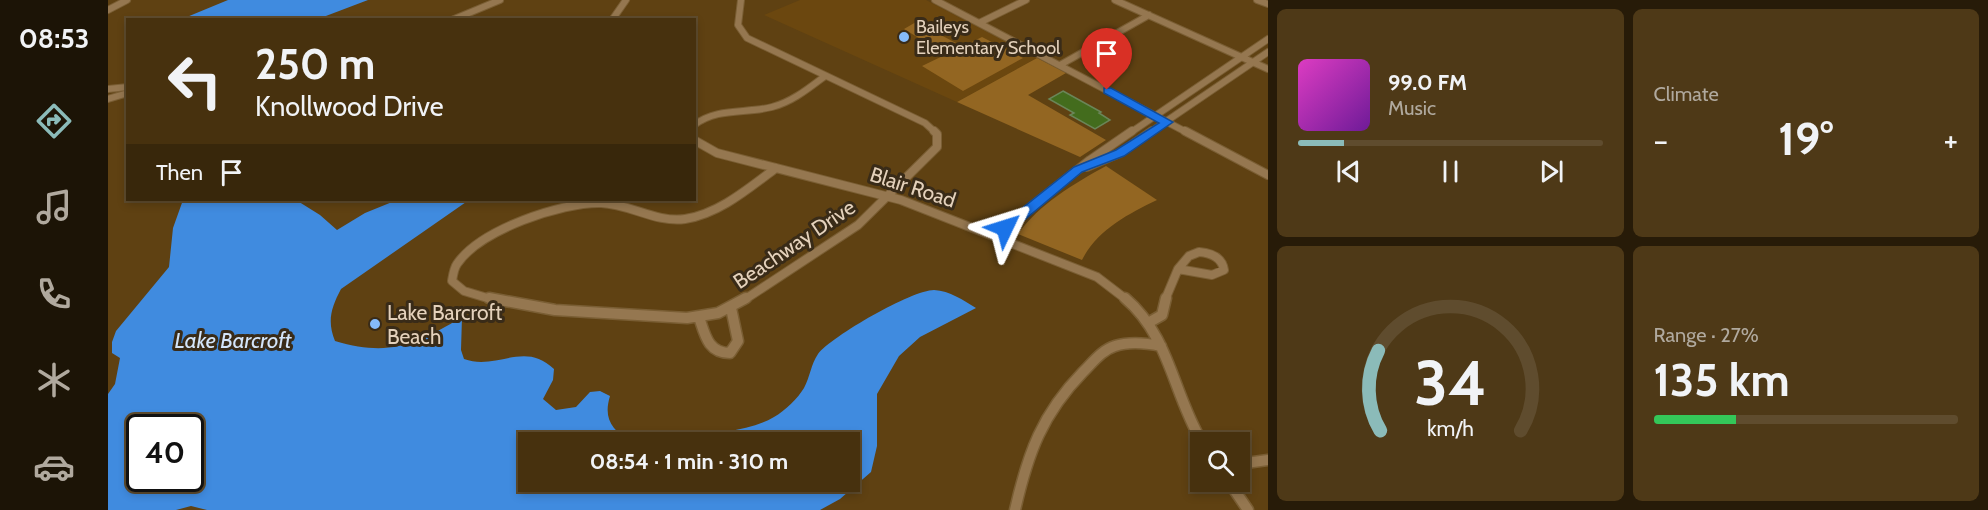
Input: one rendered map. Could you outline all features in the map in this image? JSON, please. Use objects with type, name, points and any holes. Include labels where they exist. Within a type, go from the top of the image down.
[{"type":"street","points":[[108,10],[127,0]]},
{"type":"street","points":[[458,18],[500,0]]},
{"type":"street","points":[[613,18],[626,0]]},
{"type":"street","name":"Beachway Drive","points":[[741,0],[738,25],[747,38],[926,123],[937,134],[937,147],[889,197],[858,225],[731,308],[699,317],[555,310],[494,300],[464,291],[454,285],[451,276],[459,262],[494,234],[520,221],[596,203],[624,206],[666,219],[685,219],[721,204],[776,168]]},
{"type":"street","points":[[935,0],[1268,175]]},
{"type":"street","points":[[979,23],[1026,0]]},
{"type":"street","points":[[1115,0],[1268,69]]},
{"type":"street","points":[[1257,0],[1268,4]]},
{"type":"street","points":[[1060,66],[1149,15]]},
{"type":"street","points":[[1001,238],[1008,225],[1078,170],[1268,39]]},
{"type":"street","points":[[1078,170],[1120,153],[1268,52]]},
{"type":"street","points":[[696,124],[714,114],[778,105],[795,97],[825,76]]},
{"type":"street","points":[[108,89],[126,87]]},
{"type":"street","points":[[108,99],[126,94]]},
{"type":"street","name":"Blair Road","points":[[696,141],[717,153],[889,197],[1001,238],[1097,277],[1120,294],[1148,323],[1161,346],[1188,418],[1196,432]]},
{"type":"street","points":[[1148,323],[1162,315],[1167,293],[1178,269],[1189,256],[1199,252],[1215,255],[1225,267],[1221,273],[1212,275],[1178,269]]},
{"type":"street","points":[[699,317],[710,347],[719,353],[730,353],[738,341],[731,308]]},
{"type":"street","points":[[1016,510],[1030,447],[1046,415],[1078,377],[1106,349],[1113,346],[1136,343],[1161,346]]},
{"type":"street","points":[[1250,462],[1268,460]]},
{"type":"street","points":[[1236,492],[1248,510]]},
{"type":"shaded area","name":"Baileys Elementary School","points":[[800,0],[926,0],[1037,58],[957,102],[764,15]]},
{"type":"shaded area","points":[[916,22],[956,43],[940,51],[904,29]]},
{"type":"shaded area","points":[[982,37],[1023,58],[963,91],[922,66]]},
{"type":"shaded area","points":[[1037,58],[1066,73],[1028,95],[1106,140],[1080,157],[957,102]]},
{"type":"shaded area","points":[[1106,166],[1157,200],[1114,224],[1088,249],[1082,260],[1018,234],[1046,204]]},
{"type":"water","points":[[228,0],[368,0],[321,18],[184,18]]},
{"type":"water","name":"Lake Barcroft","points":[[183,201],[298,201],[320,215],[337,230],[365,213],[395,201],[468,201],[341,289],[331,315],[331,327],[335,341],[354,346],[387,348],[416,341],[462,317],[461,350],[464,359],[488,362],[521,356],[543,361],[554,369],[553,380],[543,399],[556,410],[576,407],[590,392],[600,391],[610,396],[609,417],[618,432],[518,432],[518,492],[848,492],[820,510],[207,510],[191,506],[176,510],[108,510],[108,394],[115,384],[120,358],[112,353],[112,342],[116,331],[169,267],[173,228]]},
{"type":"water","name":"Lake Barcroft","points":[[934,290],[951,294],[976,308],[920,337],[899,356],[877,394],[877,446],[871,472],[860,482],[860,432],[725,432],[764,422],[791,404],[806,384],[818,354],[855,326],[923,292]]},
{"type":"building","points":[[1063,91],[1101,112],[1099,113],[1110,120],[1095,129],[1070,115],[1074,113],[1049,99]]},
{"type":"place","name":"Baileys Elementary School","points":[[904,37]]},
{"type":"place","name":"Lake Barcroft Beach","points":[[375,324]]},
{"type":"route","points":[[1005,228],[1078,170],[1120,153],[1168,122],[1107,90]]}]
